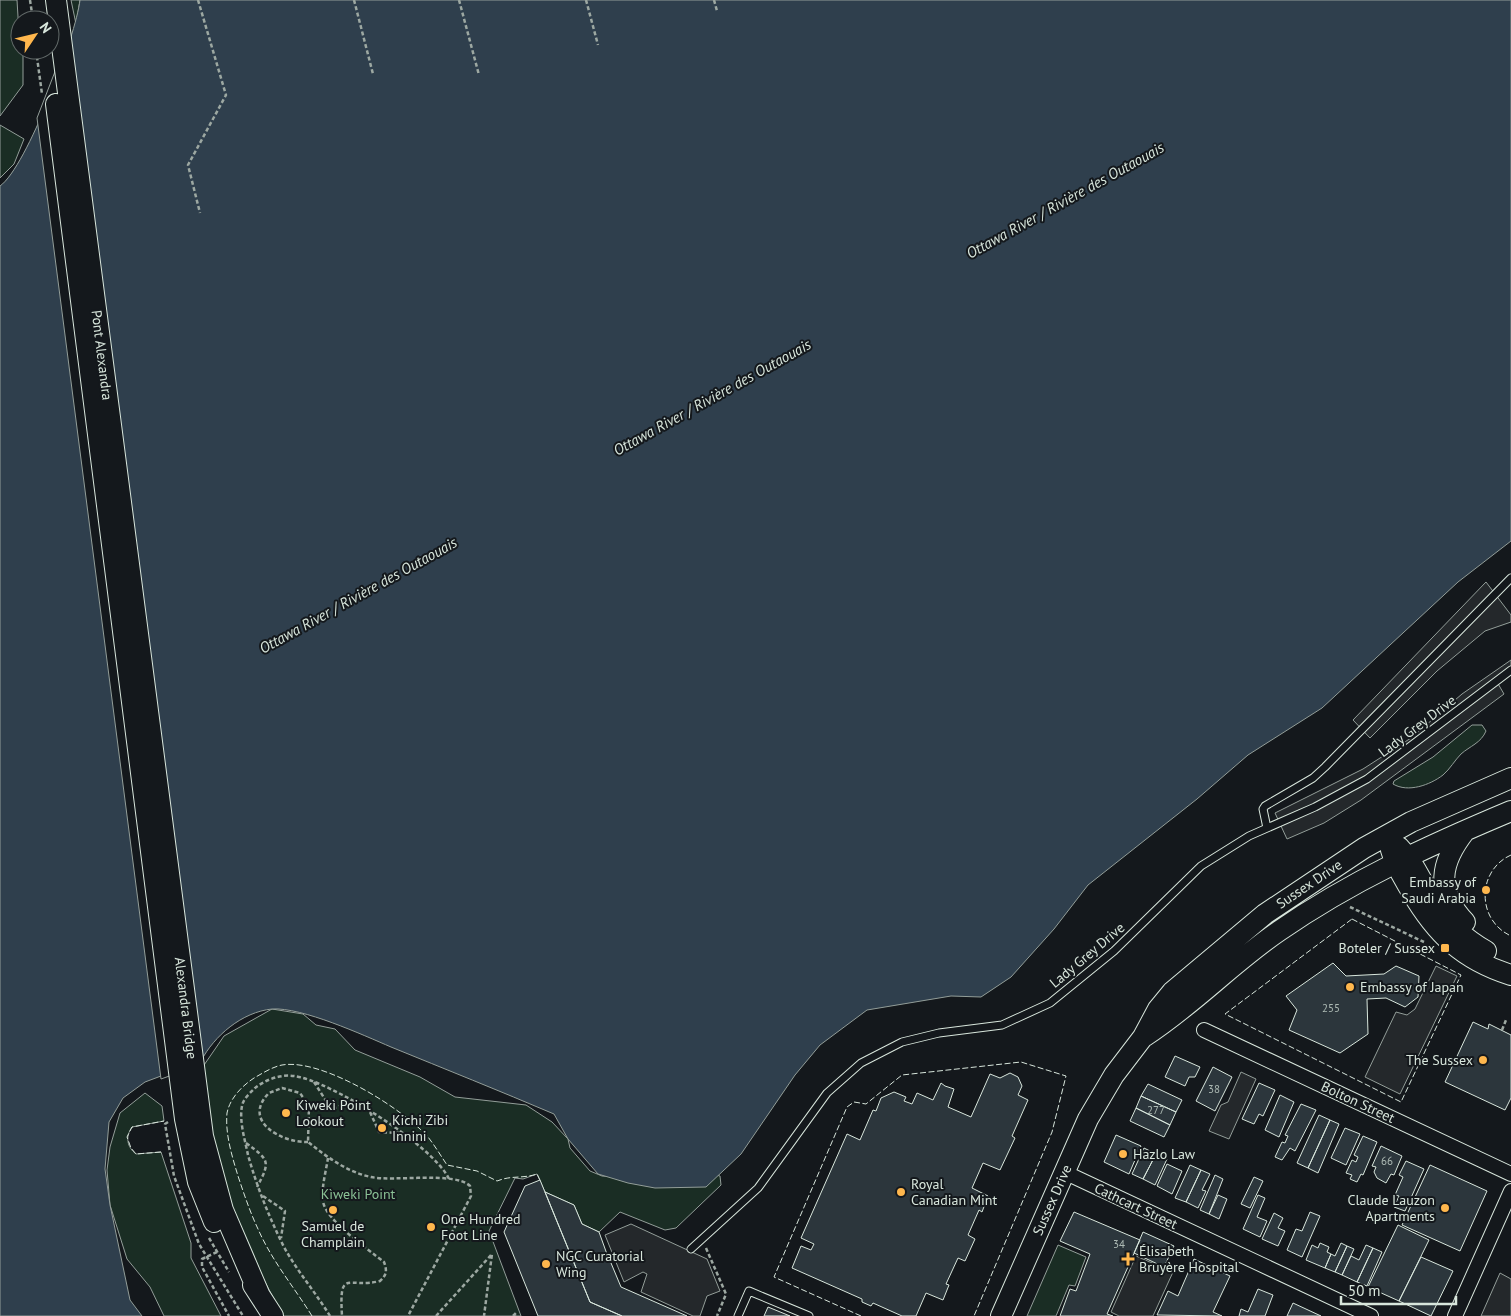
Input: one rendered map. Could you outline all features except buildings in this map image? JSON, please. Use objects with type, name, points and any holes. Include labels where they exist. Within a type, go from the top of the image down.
[{"type":"main road","name":"Pont Alexandra","points":[[56,0],[148,711]]},
{"type":"main road","points":[[50,60],[192,1118]]},
{"type":"main road","name":"Alexandra Bridge","points":[[148,711],[192,1118],[209,1163],[220,1202],[260,1296],[273,1316]]},
{"type":"main road","name":"Sussex Drive","points":[[1001,1316],[1064,1172],[1099,1098],[1114,1075],[1144,1037],[1158,1009],[1172,992],[1231,940],[1302,887],[1387,834],[1463,798],[1511,778]]},
{"type":"main road","name":"Sussex Drive","points":[[1144,1037],[1187,1007],[1238,962],[1277,932],[1339,893],[1402,860],[1511,811]]},
{"type":"main road","points":[[1465,831],[1446,860],[1444,868],[1445,885],[1452,904],[1461,918],[1509,968]]},
{"type":"main road","points":[[1387,834],[1402,860],[1420,905],[1447,940],[1476,961],[1509,968]]},
{"type":"street","name":"Bolton Street","points":[[1204,1030],[1511,1174]]},
{"type":"street","name":"Cathcart Street","points":[[1064,1172],[1371,1316]]},
{"type":"street","points":[[1455,1316],[1511,1191]]},
{"type":"lane","points":[[1267,828],[1264,812],[1265,806],[1313,778],[1325,768],[1511,578]]},
{"type":"lane","name":"Lady Grey Drive","points":[[691,1249],[758,1188],[827,1093],[861,1063],[902,1042],[939,1033],[1002,1025],[1050,1003],[1114,951],[1201,866],[1226,849],[1315,807],[1367,779],[1390,764],[1511,670]]},
{"type":"lane","points":[[738,1316],[749,1291],[809,1316]]},
{"type":"path","points":[[198,0],[226,95],[188,165],[200,213]]},
{"type":"path","points":[[354,0],[373,74]]},
{"type":"path","points":[[459,0],[479,74]]},
{"type":"path","points":[[586,0],[598,45]]},
{"type":"path","points":[[714,0],[717,11]]},
{"type":"path","points":[[1349,906],[1428,944]]},
{"type":"path","points":[[1502,1030],[1506,1020]]},
{"type":"path","points":[[330,1316],[281,1240],[257,1187],[246,1142],[242,1106],[250,1093],[264,1082],[281,1076],[292,1075],[313,1080],[370,1111],[428,1154],[444,1170],[449,1179]]},
{"type":"path","points":[[313,1080],[330,1107],[335,1108],[354,1102]]},
{"type":"path","points":[[308,1142],[309,1106],[304,1097],[289,1088],[269,1093],[261,1109],[262,1119],[270,1131],[292,1142],[308,1142],[328,1158],[352,1171],[370,1177],[389,1180],[449,1179],[466,1183],[471,1190],[471,1196],[408,1316]]},
{"type":"path","points":[[370,1111],[380,1132],[400,1133]]},
{"type":"path","points":[[246,1142],[263,1155],[267,1162],[267,1168],[257,1187]]},
{"type":"path","points":[[328,1158],[322,1200],[325,1208],[336,1221],[384,1262],[387,1269],[386,1275],[380,1281],[355,1282],[343,1288],[340,1292],[342,1316]]},
{"type":"path","points":[[261,1195],[285,1211],[286,1217],[281,1240]]},
{"type":"path","points":[[702,1238],[726,1294],[717,1316]]},
{"type":"path","points":[[217,1252],[202,1260],[202,1267],[230,1316]]},
{"type":"path","points":[[436,1316],[492,1254],[484,1316]]},
{"type":"green space","points":[[0,0],[17,0],[18,10],[10,10],[10,60],[23,60],[23,85],[0,116]]},
{"type":"green space","points":[[71,0],[80,0],[76,24]]},
{"type":"green space","points":[[0,125],[24,139],[14,164],[0,178]]},
{"type":"green space","points":[[1472,725],[1482,725],[1486,731],[1484,735],[1461,754],[1443,775],[1419,787],[1405,788],[1393,784],[1394,781],[1433,757]]},
{"type":"green space","name":"Kìwekì Point","points":[[272,1009],[303,1014],[316,1025],[335,1029],[355,1050],[420,1077],[455,1097],[526,1105],[552,1122],[568,1139],[570,1148],[590,1171],[602,1176],[692,1181],[713,1174],[720,1176],[721,1185],[676,1228],[665,1230],[620,1212],[599,1232],[582,1224],[574,1205],[545,1192],[537,1174],[523,1179],[515,1178],[489,1231],[521,1316],[283,1316],[246,1246],[223,1195],[202,1089],[202,1068],[224,1036]]},
{"type":"green space","points":[[145,1093],[162,1106],[164,1121],[132,1127],[128,1134],[129,1145],[136,1154],[161,1152],[191,1243],[191,1258],[221,1316],[164,1316],[150,1287],[127,1259],[110,1205],[107,1170],[110,1147],[120,1113]]},
{"type":"green space","points":[[1058,1245],[1086,1257],[1075,1286],[1069,1285],[1056,1316],[1027,1316]]},
{"type":"shaded area","points":[[1486,582],[1511,615],[1511,622],[1485,631],[1437,671],[1370,738],[1353,720]]},
{"type":"shaded area","points":[[1511,660],[1511,673],[1497,682],[1504,694],[1361,800],[1324,823],[1287,839],[1275,813],[1363,769],[1411,738],[1462,694]]},
{"type":"shaded area","points":[[1436,966],[1457,976],[1400,1094],[1365,1077],[1396,1012],[1407,1015],[1415,1009]]},
{"type":"shaded area","points":[[1241,1072],[1256,1079],[1229,1139],[1209,1131],[1221,1105],[1228,1102]]},
{"type":"shaded area","points":[[631,1224],[707,1259],[720,1291],[707,1296],[700,1316],[693,1316],[641,1292],[647,1274],[643,1272],[624,1282],[605,1235]]},
{"type":"shaded area","points":[[1136,1256],[1173,1272],[1153,1316],[1119,1316],[1111,1312]]},
{"type":"shaded area","points":[[1500,1273],[1511,1279],[1511,1316],[1481,1316]]},
{"type":"water","name":"Ottawa River / Rivière des Outaouais","points":[[80,0],[1511,0],[1511,541],[1458,582],[1322,708],[1248,755],[1197,799],[1088,885],[1054,929],[1011,977],[981,997],[951,996],[867,1010],[820,1045],[795,1075],[741,1154],[706,1187],[655,1188],[628,1183],[598,1174],[568,1139],[554,1114],[349,1029],[315,1017],[285,1010],[272,1009],[261,1011],[240,1020],[221,1034],[201,1061],[145,1082],[123,1098],[109,1122],[105,1169],[110,1205],[130,1300],[142,1316],[0,1316],[0,186],[11,174],[23,154],[49,99],[70,41]]},
{"type":"pier","points":[[68,38],[200,1065],[161,1079],[37,118]]},
{"type":"fence","points":[[1511,855],[1500,862],[1492,872],[1487,883],[1485,895],[1491,919],[1500,929],[1511,936]]},
{"type":"fence","points":[[1352,919],[1461,975],[1401,1102],[1225,1014],[1352,919]]},
{"type":"fence","points":[[861,1316],[774,1277],[847,1107],[854,1102],[866,1104],[902,1075],[1021,1062],[1066,1076],[1052,1132],[974,1316]]},
{"type":"fence","points":[[312,1316],[276,1263],[255,1223],[231,1153],[227,1129],[227,1113],[237,1093],[254,1078],[282,1065],[299,1065],[318,1069],[360,1088],[400,1113],[428,1137],[447,1165],[477,1171],[497,1181],[537,1174],[540,1180]]},
{"type":"fence","points":[[161,1152],[136,1154],[131,1148],[127,1137],[132,1127],[164,1121]]},
{"type":"place","name":"Embassy of Saudi Arabia","points":[[1486,890]]},
{"type":"place","name":"Boteler / Sussex","points":[[1445,948]]},
{"type":"place","name":"Embassy of Japan","points":[[1350,987]]},
{"type":"place","name":"The Sussex","points":[[1483,1060]]},
{"type":"place","name":"Kìwekì Point Lookout","points":[[286,1113]]},
{"type":"place","name":"Kichi Zibi Innini","points":[[382,1128]]},
{"type":"place","name":"Hazlo Law","points":[[1123,1154]]},
{"type":"place","name":"Royal Canadian Mint","points":[[901,1192]]},
{"type":"place","name":"Claude Lauzon Apartments","points":[[1445,1208]]},
{"type":"place","name":"Samuel de Champlain","points":[[333,1210]]},
{"type":"place","name":"One Hundred Foot Line","points":[[431,1227]]},
{"type":"place","name":"Élisabeth Bruyère Hospital","points":[[1128,1259]]},
{"type":"place","name":"NGC Curatorial Wing","points":[[546,1264]]}]
